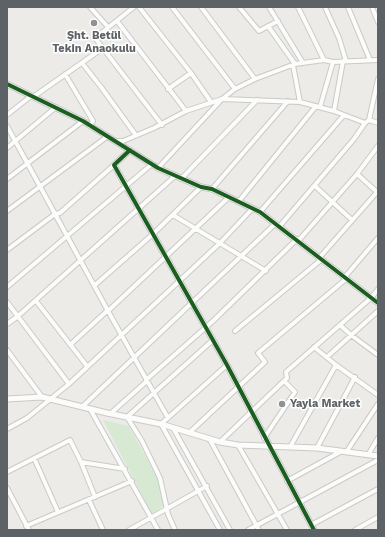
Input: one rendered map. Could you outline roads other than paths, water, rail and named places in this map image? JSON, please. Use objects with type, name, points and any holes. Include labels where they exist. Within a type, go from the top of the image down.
[{"type":"street","points":[[91,7],[108,28]]},
{"type":"street","points":[[134,7],[95,38],[162,125]]},
{"type":"street","points":[[139,7],[191,73],[210,102]]},
{"type":"street","points":[[172,7],[235,89]]},
{"type":"street","points":[[201,7],[255,79]]},
{"type":"street","points":[[239,7],[259,31],[278,21]]},
{"type":"street","points":[[269,7],[302,63]]},
{"type":"street","points":[[298,7],[324,60]]},
{"type":"street","points":[[325,7],[340,38],[345,61],[334,111]]},
{"type":"street","points":[[348,7],[370,60]]},
{"type":"street","points":[[372,7],[378,22]]},
{"type":"street","points":[[117,21],[186,111]]},
{"type":"street","points":[[268,26],[294,65],[300,102]]},
{"type":"street","points":[[7,115],[32,96],[103,48]]},
{"type":"street","points":[[158,168],[222,99],[235,89],[255,79],[302,63],[324,60],[333,62],[378,60]]},
{"type":"street","points":[[239,201],[318,106],[333,62]]},
{"type":"street","points":[[82,63],[135,134]]},
{"type":"street","points":[[168,89],[191,73]]},
{"type":"street","points":[[64,74],[93,121],[90,126]]},
{"type":"street","points":[[83,406],[277,225],[315,186],[367,121],[378,79]]},
{"type":"street","points":[[7,84],[83,121],[158,168],[201,187],[212,189],[260,212],[378,303]]},
{"type":"street","points":[[115,141],[122,141],[135,134],[162,125],[186,111],[222,99],[300,102],[378,123]]},
{"type":"street","points":[[181,179],[257,100]]},
{"type":"street","points":[[212,189],[288,101]]},
{"type":"street","points":[[7,148],[56,107]]},
{"type":"street","points":[[260,212],[344,115]]},
{"type":"street","points":[[7,179],[27,162],[83,121]]},
{"type":"street","points":[[7,126],[146,381],[168,418]]},
{"type":"street","points":[[7,211],[108,136]]},
{"type":"street","points":[[110,414],[205,328],[298,240],[357,174],[378,146]]},
{"type":"street","points":[[7,250],[55,214],[60,213],[130,150]]},
{"type":"street","points":[[7,287],[152,164]]},
{"type":"street","points":[[114,165],[227,365],[268,447],[313,528],[378,489]]},
{"type":"street","points":[[235,332],[321,258],[352,220],[377,194],[357,174]]},
{"type":"street","points":[[7,324],[36,301],[175,176]]},
{"type":"street","points":[[315,186],[352,220]]},
{"type":"street","points":[[95,285],[153,234],[201,187]]},
{"type":"street","points":[[70,345],[197,229],[229,197]]},
{"type":"street","points":[[7,429],[27,418],[69,384],[220,243],[253,208]]},
{"type":"street","points":[[173,215],[266,271]]},
{"type":"street","points":[[189,433],[265,362],[258,353],[345,279],[378,238]]},
{"type":"street","points":[[220,442],[287,378],[286,372],[372,297],[378,289]]},
{"type":"street","points":[[36,301],[87,366]]},
{"type":"street","points":[[7,302],[69,384]]},
{"type":"street","points":[[327,357],[378,310]]},
{"type":"street","points":[[340,325],[378,355]]},
{"type":"street","points":[[127,417],[213,340]]},
{"type":"street","points":[[314,347],[378,395]]},
{"type":"street","points":[[7,350],[42,396],[51,400],[161,424],[220,442],[268,447],[317,448],[378,456]]},
{"type":"street","points":[[161,424],[227,365]]},
{"type":"street","points":[[290,447],[336,365]]},
{"type":"street","points":[[317,448],[355,378]]},
{"type":"street","points":[[264,438],[295,392],[284,381]]},
{"type":"street","points":[[7,399],[42,396]]},
{"type":"street","points":[[287,481],[345,451],[378,404]]},
{"type":"street","points":[[90,408],[132,481],[157,529]]},
{"type":"street","points":[[127,417],[142,441],[160,478],[170,519],[175,530]]},
{"type":"street","points":[[161,424],[220,530]]},
{"type":"street","points":[[173,428],[207,486],[230,530]]},
{"type":"street","points":[[368,455],[378,438]]},
{"type":"street","points":[[7,472],[70,440],[81,462],[95,497]]},
{"type":"street","points":[[210,440],[259,530]]},
{"type":"street","points":[[238,445],[287,530]]},
{"type":"street","points":[[34,458],[58,512]]},
{"type":"street","points":[[248,530],[378,460]]},
{"type":"street","points":[[81,462],[125,469]]},
{"type":"street","points":[[25,528],[58,512],[132,481]]},
{"type":"street","points":[[129,530],[152,519],[167,508],[207,486]]},
{"type":"street","points":[[7,488],[25,528],[29,530]]},
{"type":"street","points":[[89,500],[103,530]]},
{"type":"street","points":[[355,530],[378,517]]},
{"type":"place","name":"Şht. Betül Tekin Anaokulu","points":[[94,23]]},
{"type":"place","name":"Yayla Market","points":[[282,404]]}]
